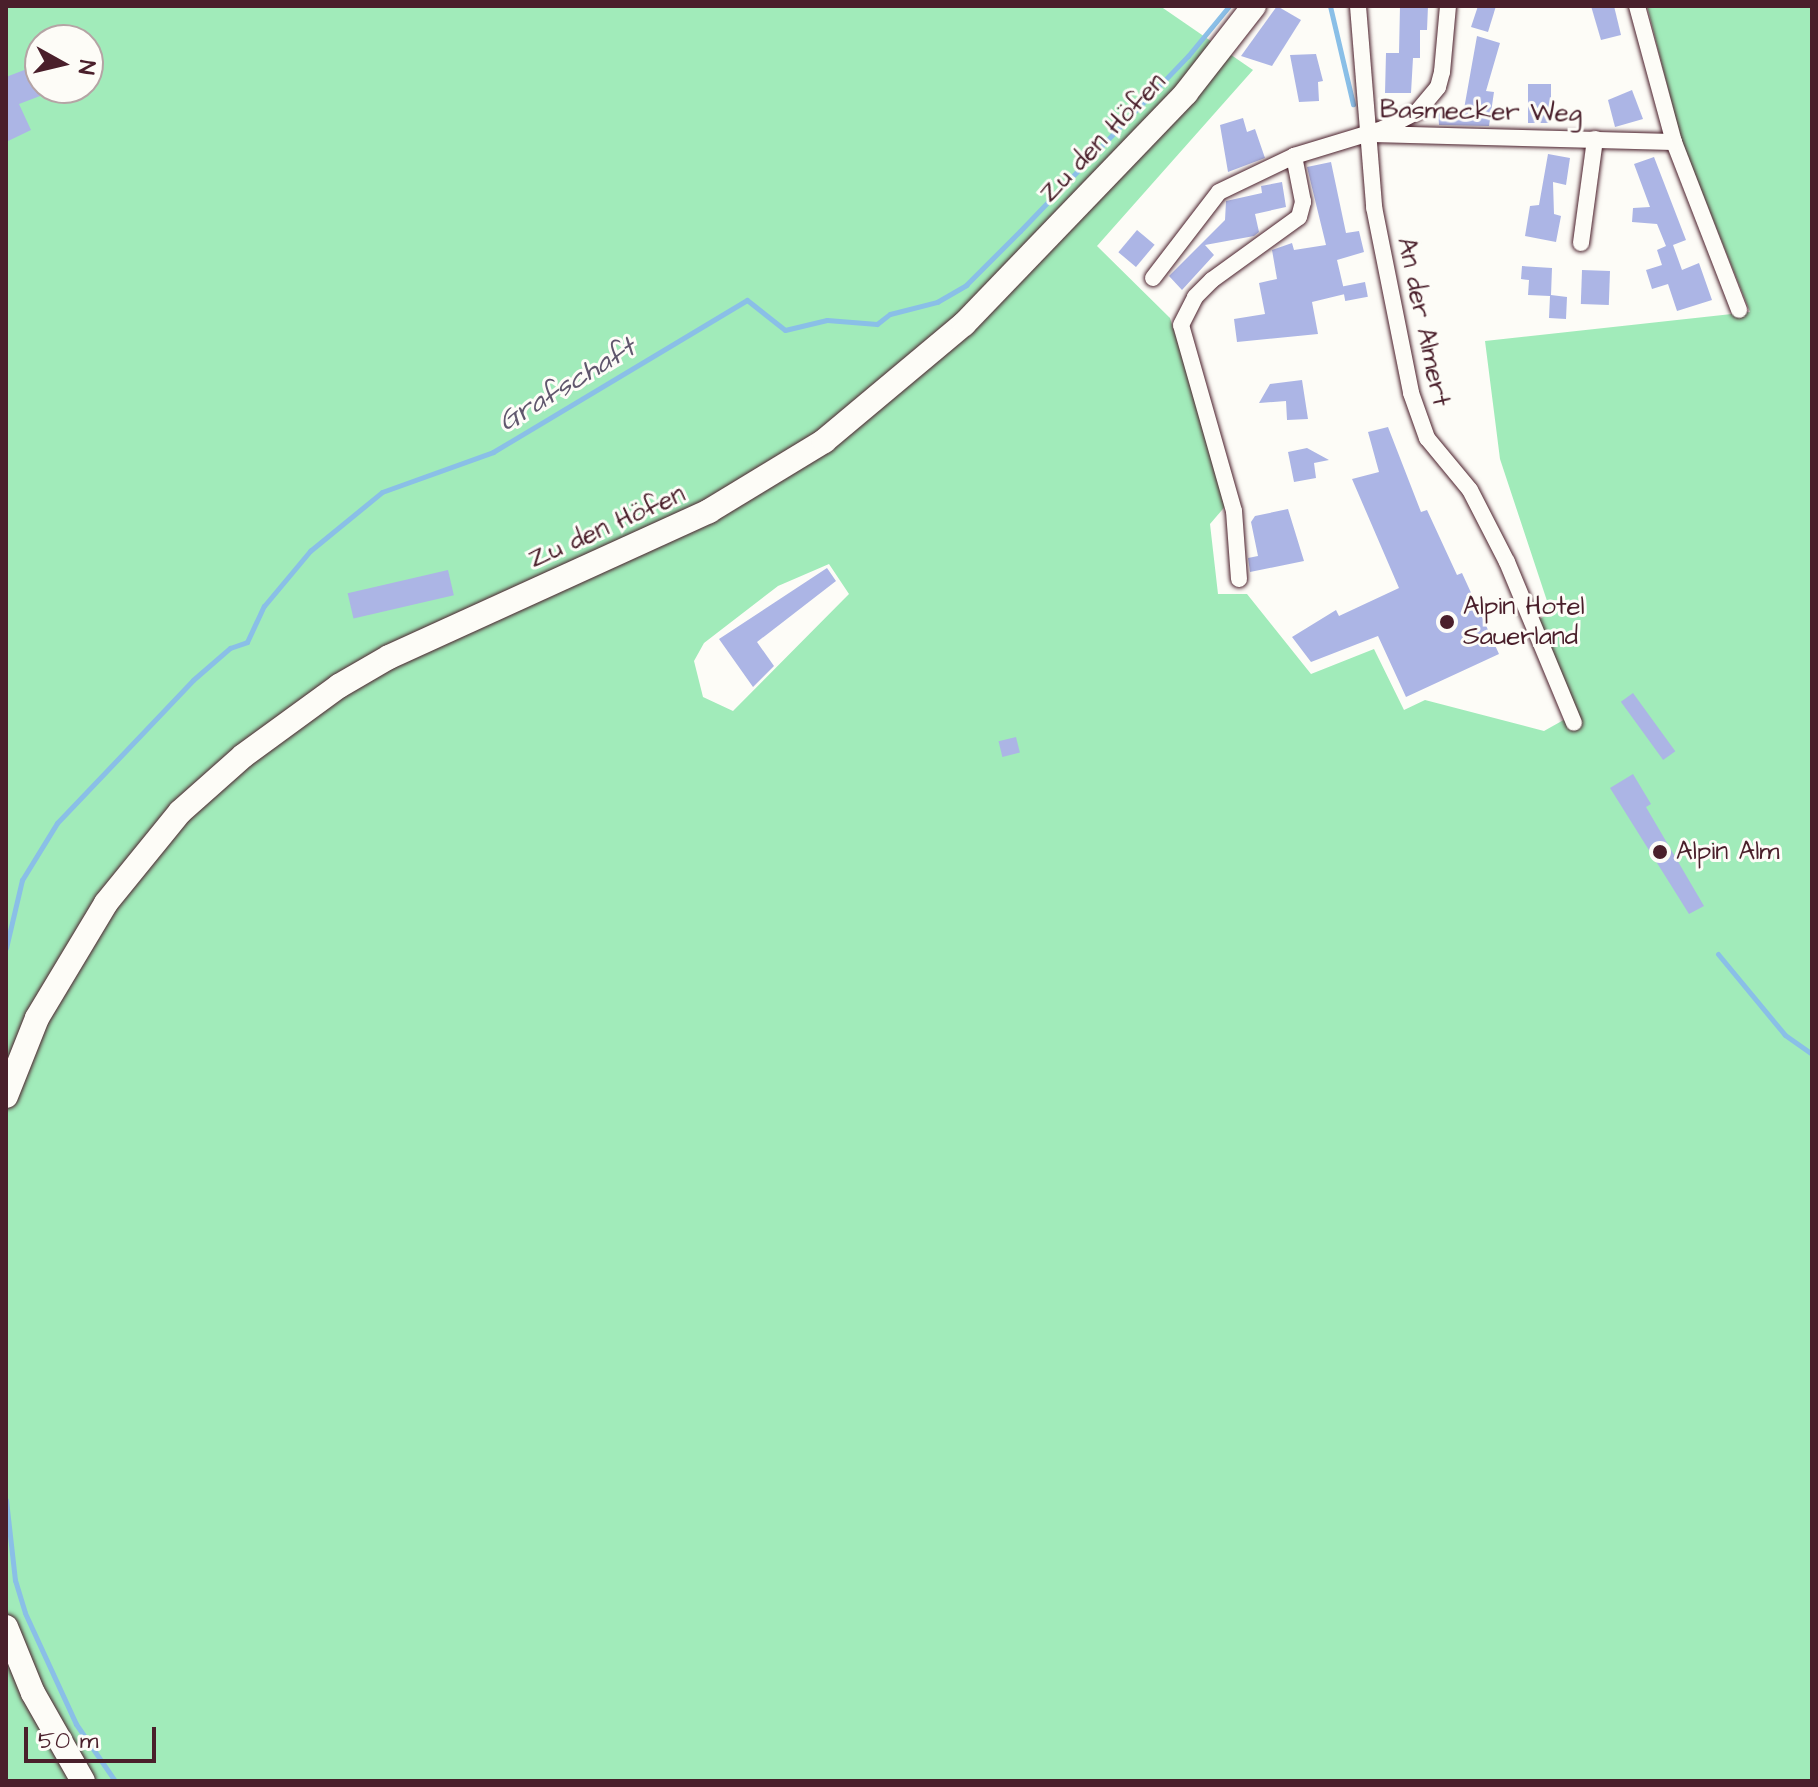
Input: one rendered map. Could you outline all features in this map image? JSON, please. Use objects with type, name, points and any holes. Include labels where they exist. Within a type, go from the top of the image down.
[{"type":"street","name":"Zu den Höfen","points":[[6,1096],[37,1018],[106,903],[180,812],[243,756],[339,686],[389,657],[695,518],[771,478],[824,441],[964,324],[1186,93],[1254,6]]},
{"type":"street","name":"An der Almert","points":[[1358,6],[1366,133],[1400,347],[1422,425],[1478,506],[1574,723]]},
{"type":"street","points":[[1153,278],[1209,201],[1294,156],[1407,119],[1438,87],[1448,6]]},
{"type":"street","points":[[1637,6],[1674,142],[1739,310]]},
{"type":"street","name":"Basmecker Weg","points":[[1366,133],[1410,139],[1674,142]]},
{"type":"street","name":"Basmecker Weg","points":[[1581,243],[1595,139]]},
{"type":"street","points":[[1239,579],[1234,511],[1181,325],[1195,297],[1222,272],[1299,217],[1303,202],[1294,156]]},
{"type":"street","points":[[6,1627],[33,1693],[83,1781]]},
{"type":"green space","points":[[6,6],[1160,6],[1253,70],[1097,246],[1170,318],[1228,503],[1210,524],[1218,594],[1247,594],[1311,674],[1374,649],[1404,710],[1425,700],[1544,731],[1576,713],[1539,619],[1551,613],[1500,459],[1485,341],[1750,312],[1681,139],[1647,6],[1812,6],[1812,1781],[6,1781]],"holes":[[[829,564],[849,594],[733,711],[703,697],[694,661],[704,643],[778,586]]]},
{"type":"building","points":[[1277,6],[1301,20],[1272,66],[1241,56]]},
{"type":"building","points":[[1400,6],[1428,6],[1427,30],[1420,30],[1420,58],[1413,58],[1411,93],[1385,93],[1386,53],[1399,53]]},
{"type":"building","points":[[1478,6],[1496,6],[1488,32],[1471,27]]},
{"type":"building","points":[[1591,6],[1614,6],[1621,35],[1601,40]]},
{"type":"building","points":[[1477,36],[1500,43],[1486,91],[1494,92],[1489,126],[1439,125],[1438,109],[1464,109]]},
{"type":"building","points":[[1316,54],[1323,81],[1318,82],[1319,101],[1299,102],[1290,55]]},
{"type":"building","points":[[24,70],[24,102],[19,104],[31,130],[6,142],[6,77]]},
{"type":"building","points":[[1528,84],[1551,84],[1551,123],[1528,123]]},
{"type":"building","points":[[1632,90],[1643,119],[1615,127],[1608,100]]},
{"type":"building","points":[[1243,118],[1247,132],[1255,129],[1265,158],[1228,172],[1220,125]]},
{"type":"building","points":[[1548,154],[1570,158],[1566,185],[1553,182],[1554,214],[1561,216],[1556,242],[1525,236],[1530,206],[1539,205]]},
{"type":"building","points":[[1654,157],[1686,240],[1673,245],[1682,270],[1699,263],[1712,300],[1677,311],[1668,284],[1652,289],[1646,270],[1662,265],[1657,250],[1666,246],[1657,224],[1632,222],[1633,208],[1650,207],[1634,164]]},
{"type":"building","points":[[1331,162],[1346,233],[1359,231],[1364,252],[1337,260],[1345,294],[1312,302],[1318,334],[1237,342],[1234,319],[1265,314],[1259,283],[1277,279],[1272,250],[1292,243],[1294,250],[1326,245],[1307,167]]},
{"type":"building","points":[[1282,182],[1286,207],[1255,214],[1259,232],[1254,236],[1205,245],[1214,255],[1182,290],[1169,276],[1225,220],[1226,201],[1262,193],[1261,186]]},
{"type":"building","points":[[1137,230],[1155,245],[1136,267],[1118,252]]},
{"type":"building","points":[[1522,266],[1552,268],[1551,295],[1567,297],[1566,319],[1549,318],[1550,296],[1528,295],[1529,280],[1521,279]]},
{"type":"building","points":[[1582,270],[1610,271],[1609,305],[1581,304]]},
{"type":"building","points":[[1365,282],[1368,297],[1345,301],[1342,286]]},
{"type":"building","points":[[1302,380],[1308,419],[1287,420],[1286,401],[1259,403],[1270,384]]},
{"type":"building","points":[[1388,427],[1421,512],[1427,510],[1457,575],[1462,573],[1499,654],[1406,697],[1378,636],[1311,662],[1292,637],[1336,610],[1339,616],[1399,588],[1352,479],[1379,472],[1368,432]]},
{"type":"building","points":[[1307,448],[1329,460],[1314,463],[1316,478],[1294,482],[1288,452]]},
{"type":"building","points":[[1288,509],[1304,561],[1250,572],[1248,558],[1258,556],[1251,522],[1255,516]]},
{"type":"building","points":[[827,568],[836,581],[757,642],[774,666],[753,687],[719,639]]},
{"type":"building","points":[[448,570],[454,595],[353,619],[348,593]]},
{"type":"building","points":[[1633,693],[1675,751],[1663,760],[1621,702]]},
{"type":"building","points":[[1016,737],[1020,753],[1002,757],[999,741]]},
{"type":"building","name":"Alpin Alm","points":[[1633,774],[1651,804],[1646,807],[1704,906],[1689,914],[1610,788]]},
{"type":"waterway","name":"Grafschaft","points":[[6,948],[22,880],[57,823],[193,680],[230,648],[247,642],[264,606],[310,551],[382,492],[493,452],[747,300],[785,330],[827,320],[877,324],[890,314],[937,302],[966,285],[1020,231],[1188,56],[1229,6]]},
{"type":"waterway","points":[[1330,6],[1353,104]]},
{"type":"waterway","points":[[1718,954],[1785,1035],[1812,1054]]},
{"type":"waterway","points":[[6,1500],[15,1580],[25,1613],[76,1724],[115,1781]]},
{"type":"place","name":"Alpin Hotel Sauerland","points":[[1447,622]]},
{"type":"place","name":"Alpin Alm","points":[[1660,852]]}]
